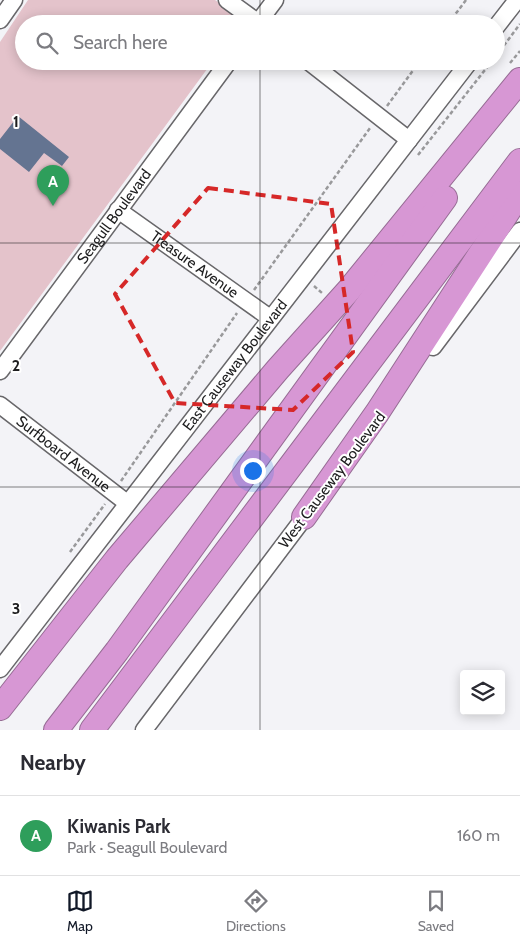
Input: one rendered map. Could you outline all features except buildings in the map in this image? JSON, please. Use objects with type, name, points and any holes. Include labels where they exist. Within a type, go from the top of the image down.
[{"type":"highway","points":[[0,708],[117,559],[379,254],[520,80]]},
{"type":"highway","points":[[56,730],[117,651],[520,92]]},
{"type":"highway","points":[[92,730],[520,161]]},
{"type":"highway","points":[[304,517],[377,413],[520,192]]},
{"type":"street","points":[[0,20],[14,0]]},
{"type":"street","points":[[227,0],[247,15]]},
{"type":"street","points":[[264,15],[275,0]]},
{"type":"street","points":[[505,15],[517,0]]},
{"type":"street","name":"Seagull Boulevard","points":[[0,371],[222,70]]},
{"type":"street","points":[[320,70],[409,140]]},
{"type":"street","name":"East Causeway Boulevard","points":[[0,669],[463,70]]},
{"type":"street","name":"Treasure Avenue","points":[[118,210],[270,318]]},
{"type":"street","name":"West Causeway Boulevard","points":[[144,730],[520,230]]},
{"type":"street","name":"Surfboard Avenue","points":[[0,405],[127,503]]},
{"type":"path","points":[[455,15],[466,0]]},
{"type":"path","points":[[505,44],[520,24]]},
{"type":"path","points":[[66,557],[114,493],[200,364],[413,70]]},
{"type":"highlighted area","points":[[208,188],[331,204],[353,352],[293,410],[175,403],[115,294]]},
{"type":"shaded area","points":[[28,0],[215,0],[236,15],[18,15]]},
{"type":"shaded area","points":[[15,20],[15,70],[206,70],[0,351],[0,42]]},
{"type":"place","name":"Kiwanis Park","points":[[53,206]]}]
